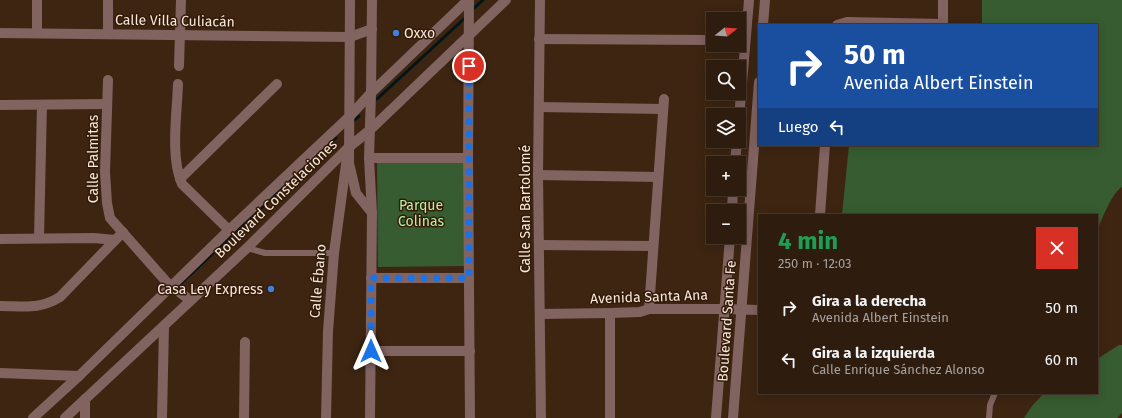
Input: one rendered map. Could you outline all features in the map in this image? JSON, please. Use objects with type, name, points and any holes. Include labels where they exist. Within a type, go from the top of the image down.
[{"type":"street","points":[[37,0],[37,33]]},
{"type":"street","points":[[108,0],[108,34]]},
{"type":"street","points":[[179,66],[180,0]]},
{"type":"street","points":[[350,0],[349,162],[356,193],[372,213]]},
{"type":"street","points":[[370,418],[372,213],[369,158],[372,0]]},
{"type":"street","name":"Boulevard Constelaciones","points":[[65,418],[164,326],[188,299],[247,248],[349,147],[370,130],[506,0]]},
{"type":"street","name":"Calle San Bartolomé","points":[[540,0],[538,175],[541,418]]},
{"type":"street","points":[[746,17],[749,0]]},
{"type":"street","points":[[763,24],[765,0]]},
{"type":"street","points":[[842,24],[943,24],[943,0]]},
{"type":"street","points":[[469,3],[470,35],[468,158],[470,418]]},
{"type":"street","name":"Boulevard Constelaciones","points":[[33,418],[173,287],[229,230],[349,117],[371,93],[469,3]]},
{"type":"street","points":[[350,37],[372,29]]},
{"type":"street","name":"Calle Villa Culiacán","points":[[0,33],[350,37]]},
{"type":"street","points":[[539,39],[706,40]]},
{"type":"street","points":[[739,108],[742,52]]},
{"type":"street","name":"Calle Palmitas","points":[[108,80],[105,172],[107,203],[110,218],[173,287],[188,299]]},
{"type":"street","points":[[178,84],[176,168],[182,184],[229,230]]},
{"type":"street","points":[[180,179],[277,84]]},
{"type":"street","points":[[649,310],[664,99]]},
{"type":"street","name":"Boulevard Santa Fe","points":[[734,418],[758,101]]},
{"type":"street","points":[[0,106],[107,104]]},
{"type":"street","points":[[39,238],[42,105]]},
{"type":"street","points":[[539,107],[663,110]]},
{"type":"street","points":[[820,214],[825,146]]},
{"type":"street","name":"Calle Ébano","points":[[326,418],[328,331],[334,253],[349,147]]},
{"type":"street","points":[[369,158],[468,158]]},
{"type":"street","points":[[538,175],[658,178]]},
{"type":"street","points":[[0,306],[40,306],[50,303],[60,297],[123,232]]},
{"type":"street","points":[[0,239],[39,238],[115,240]]},
{"type":"street","name":"Boulevard Santa Fe","points":[[716,418],[729,244]]},
{"type":"street","points":[[539,245],[653,246]]},
{"type":"street","points":[[371,278],[469,278]]},
{"type":"street","name":"Avenida Santa Ana","points":[[540,314],[640,312],[649,310],[758,310]]},
{"type":"street","points":[[610,313],[610,418]]},
{"type":"street","points":[[162,418],[164,326]]},
{"type":"street","points":[[244,418],[245,342]]},
{"type":"street","points":[[371,351],[470,351]]},
{"type":"street","points":[[0,373],[79,376]]},
{"type":"street","points":[[85,399],[85,418]]},
{"type":"lane","points":[[247,248],[265,253],[334,253]]},
{"type":"lane","points":[[989,418],[990,405],[995,394]]},
{"type":"green space","points":[[982,0],[1122,0],[1122,187],[1114,195],[1098,228],[1098,214],[842,214],[849,146],[1098,146],[1098,24],[982,24]]},
{"type":"green space","name":"Parque Colinas","points":[[463,158],[465,266],[378,267],[377,160]]},
{"type":"green space","points":[[1119,345],[1122,345],[1122,413],[1117,418],[1024,418],[1032,406],[1043,394],[1098,394],[1098,358]]},
{"type":"waterway","points":[[471,11],[483,0]]},
{"type":"waterway","points":[[377,99],[466,17]]},
{"type":"waterway","points":[[353,121],[359,116]]},
{"type":"waterway","points":[[177,287],[336,138]]},
{"type":"place","name":"Oxxo","points":[[396,33]]},
{"type":"place","name":"Casa Ley Express","points":[[271,289]]},
{"type":"route","points":[[371,351],[371,278],[469,278],[469,66]]}]
